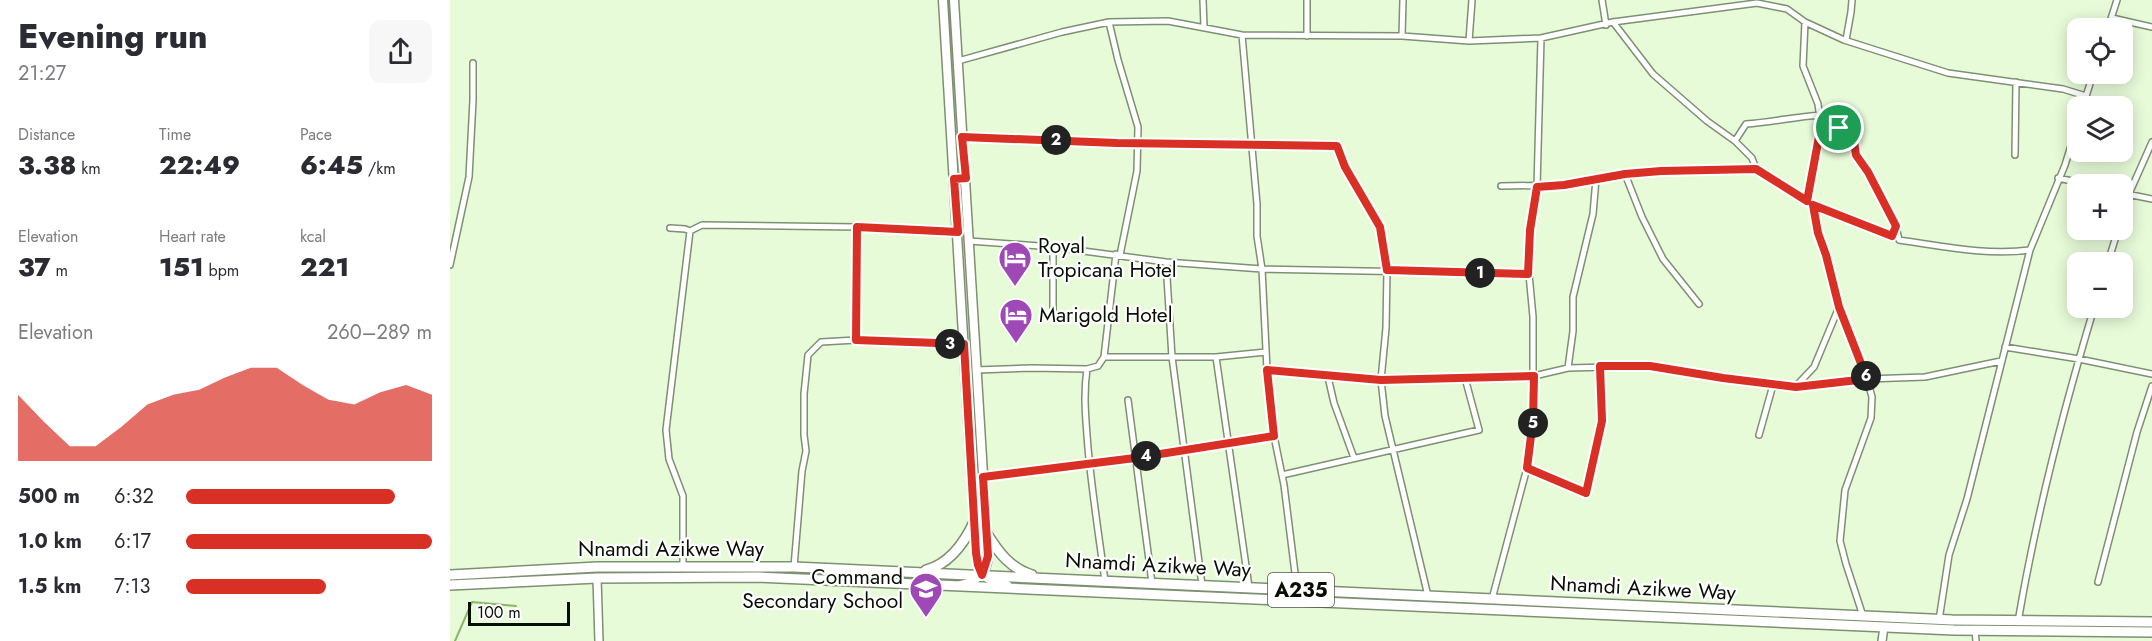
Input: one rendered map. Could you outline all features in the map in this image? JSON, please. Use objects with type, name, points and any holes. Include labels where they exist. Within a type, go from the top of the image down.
[{"type":"highway","points":[[908,572],[929,569],[948,559],[963,542],[975,520]]},
{"type":"highway","points":[[987,534],[998,552],[1007,561],[1029,574],[1049,578]]},
{"type":"highway","name":"Nnamdi Azikwe Way","points":[[450,575],[549,568],[794,567],[1939,620],[2152,621]]},
{"type":"highway","name":"Nnamdi Azikwe Way","points":[[450,585],[597,578],[759,577],[1884,627],[2152,632]]},
{"type":"main road","points":[[943,0],[978,565],[982,575],[998,584],[1017,587]]},
{"type":"main road","points":[[954,0],[988,556],[982,575],[961,585]]},
{"type":"main road","points":[[954,179],[966,178]]},
{"type":"street","points":[[1203,0],[1204,27]]},
{"type":"street","points":[[1307,0],[1307,36]]},
{"type":"street","points":[[1402,36],[1403,0]]},
{"type":"street","points":[[1470,41],[1472,0]]},
{"type":"street","points":[[1602,0],[1610,24],[1653,74],[1707,121],[1735,141],[1752,158],[1756,169]]},
{"type":"street","points":[[1846,40],[1851,0]]},
{"type":"street","points":[[2112,18],[2117,0]]},
{"type":"street","points":[[958,61],[1062,32],[1109,22],[1168,21],[1242,35],[1402,36],[1470,41],[1541,38],[1610,24],[1757,3],[1787,9],[1805,22],[1846,40],[1948,73],[2063,89],[2086,96],[2090,84]]},
{"type":"street","points":[[976,370],[1087,369],[1098,366],[1104,357],[1118,255],[1137,171],[1138,128],[1109,22]]},
{"type":"street","points":[[1805,22],[1803,66],[1818,104],[1821,126],[1807,201]]},
{"type":"street","points":[[2133,23],[2152,27]]},
{"type":"street","points":[[1242,35],[1257,204],[1257,236],[1262,269],[1267,370],[1274,436],[1282,476],[1297,590]]},
{"type":"street","points":[[1492,599],[1527,468],[1533,420],[1533,317],[1528,274],[1530,230],[1537,187],[1541,38]]},
{"type":"street","points":[[450,265],[469,177],[473,63]]},
{"type":"street","points":[[2014,155],[2016,82]]},
{"type":"street","points":[[1735,141],[1746,124],[1820,115]]},
{"type":"street","points":[[1821,126],[1839,128],[1849,134],[1854,141],[1856,155],[1868,172],[1896,226],[1899,240],[1965,250],[2017,252],[2030,250]]},
{"type":"street","points":[[962,137],[1337,146],[1345,167],[1380,227],[1387,270],[1386,328],[1381,380],[1385,416],[1428,596]]},
{"type":"street","points":[[2133,180],[2152,142]]},
{"type":"street","points":[[1939,620],[1949,555],[1966,499],[2030,250],[2067,153]]},
{"type":"street","points":[[1501,186],[1564,185],[1625,174],[1661,171],[1756,169],[1813,205],[1892,236],[1896,226]]},
{"type":"street","points":[[1625,174],[1642,217],[1663,259],[1699,304]]},
{"type":"street","points":[[2058,178],[2067,180]]},
{"type":"street","points":[[1568,368],[1573,331],[1574,297],[1593,214],[1596,179]]},
{"type":"street","points":[[2133,195],[2152,199]]},
{"type":"street","points":[[1813,205],[1818,233],[1839,307],[1872,397],[1871,418],[1845,490],[1840,541],[1863,616]]},
{"type":"street","points":[[670,228],[690,231],[702,225],[857,227],[958,232]]},
{"type":"street","points":[[856,340],[857,227]]},
{"type":"street","points":[[683,567],[683,496],[669,459],[666,430],[690,231]]},
{"type":"street","points":[[969,241],[1053,247],[1166,262],[1262,269],[1528,274]]},
{"type":"street","points":[[1053,247],[1053,316]]},
{"type":"street","points":[[1166,262],[1172,357],[1202,585]]},
{"type":"street","points":[[1796,387],[1814,367],[1839,307]]},
{"type":"street","points":[[2018,622],[2031,547],[2091,318]]},
{"type":"street","points":[[794,567],[802,471],[806,451],[804,394],[808,355],[821,342],[856,340],[964,344]]},
{"type":"street","points":[[2005,347],[2152,374]]},
{"type":"street","points":[[1104,357],[1216,357],[1266,352]]},
{"type":"street","points":[[1216,357],[1249,587]]},
{"type":"street","points":[[1267,370],[1381,380],[1534,376],[1568,368],[1650,366],[1796,387],[1867,379],[1925,377],[2001,361]]},
{"type":"street","points":[[1527,468],[1586,493],[1602,421],[1600,366]]},
{"type":"street","points":[[1087,369],[1084,387],[1085,409],[1105,581]]},
{"type":"street","points":[[1328,377],[1334,403],[1354,458]]},
{"type":"street","points":[[1282,476],[1479,430],[1465,378]]},
{"type":"street","points":[[1759,435],[1773,385]]},
{"type":"street","points":[[2098,582],[2137,432],[2152,386]]},
{"type":"street","points":[[1128,400],[1152,583]]},
{"type":"street","points":[[983,477],[1135,458],[1274,436]]},
{"type":"street","points":[[597,578],[599,641]]},
{"type":"street","points":[[1882,641],[1884,627]]},
{"type":"street","points":[[1975,630],[1976,641]]},
{"type":"waterway","points":[[455,641],[472,602],[516,606]]},
{"type":"place","name":"Royal Tropicana Hotel","points":[[1015,287]]},
{"type":"place","name":"Marigold Hotel","points":[[1016,344]]},
{"type":"place","name":"Command Secondary School","points":[[926,618]]},
{"type":"route","points":[[1821,126],[1839,128],[1849,134],[1854,141],[1856,155],[1868,172],[1896,226],[1892,236],[1813,205],[1818,233],[1839,307],[1867,379],[1796,387],[1650,366],[1600,366],[1602,421],[1586,493],[1527,468],[1533,420],[1534,376],[1381,380],[1267,370],[1274,436],[1135,458],[983,477],[988,556],[982,575],[976,553],[964,344],[856,340],[857,227],[958,232],[954,179],[966,178],[962,137],[1117,143],[1184,142],[1337,146],[1345,167],[1380,227],[1387,270],[1528,274],[1530,230],[1537,187],[1661,171],[1756,169],[1807,201],[1821,126]]}]
